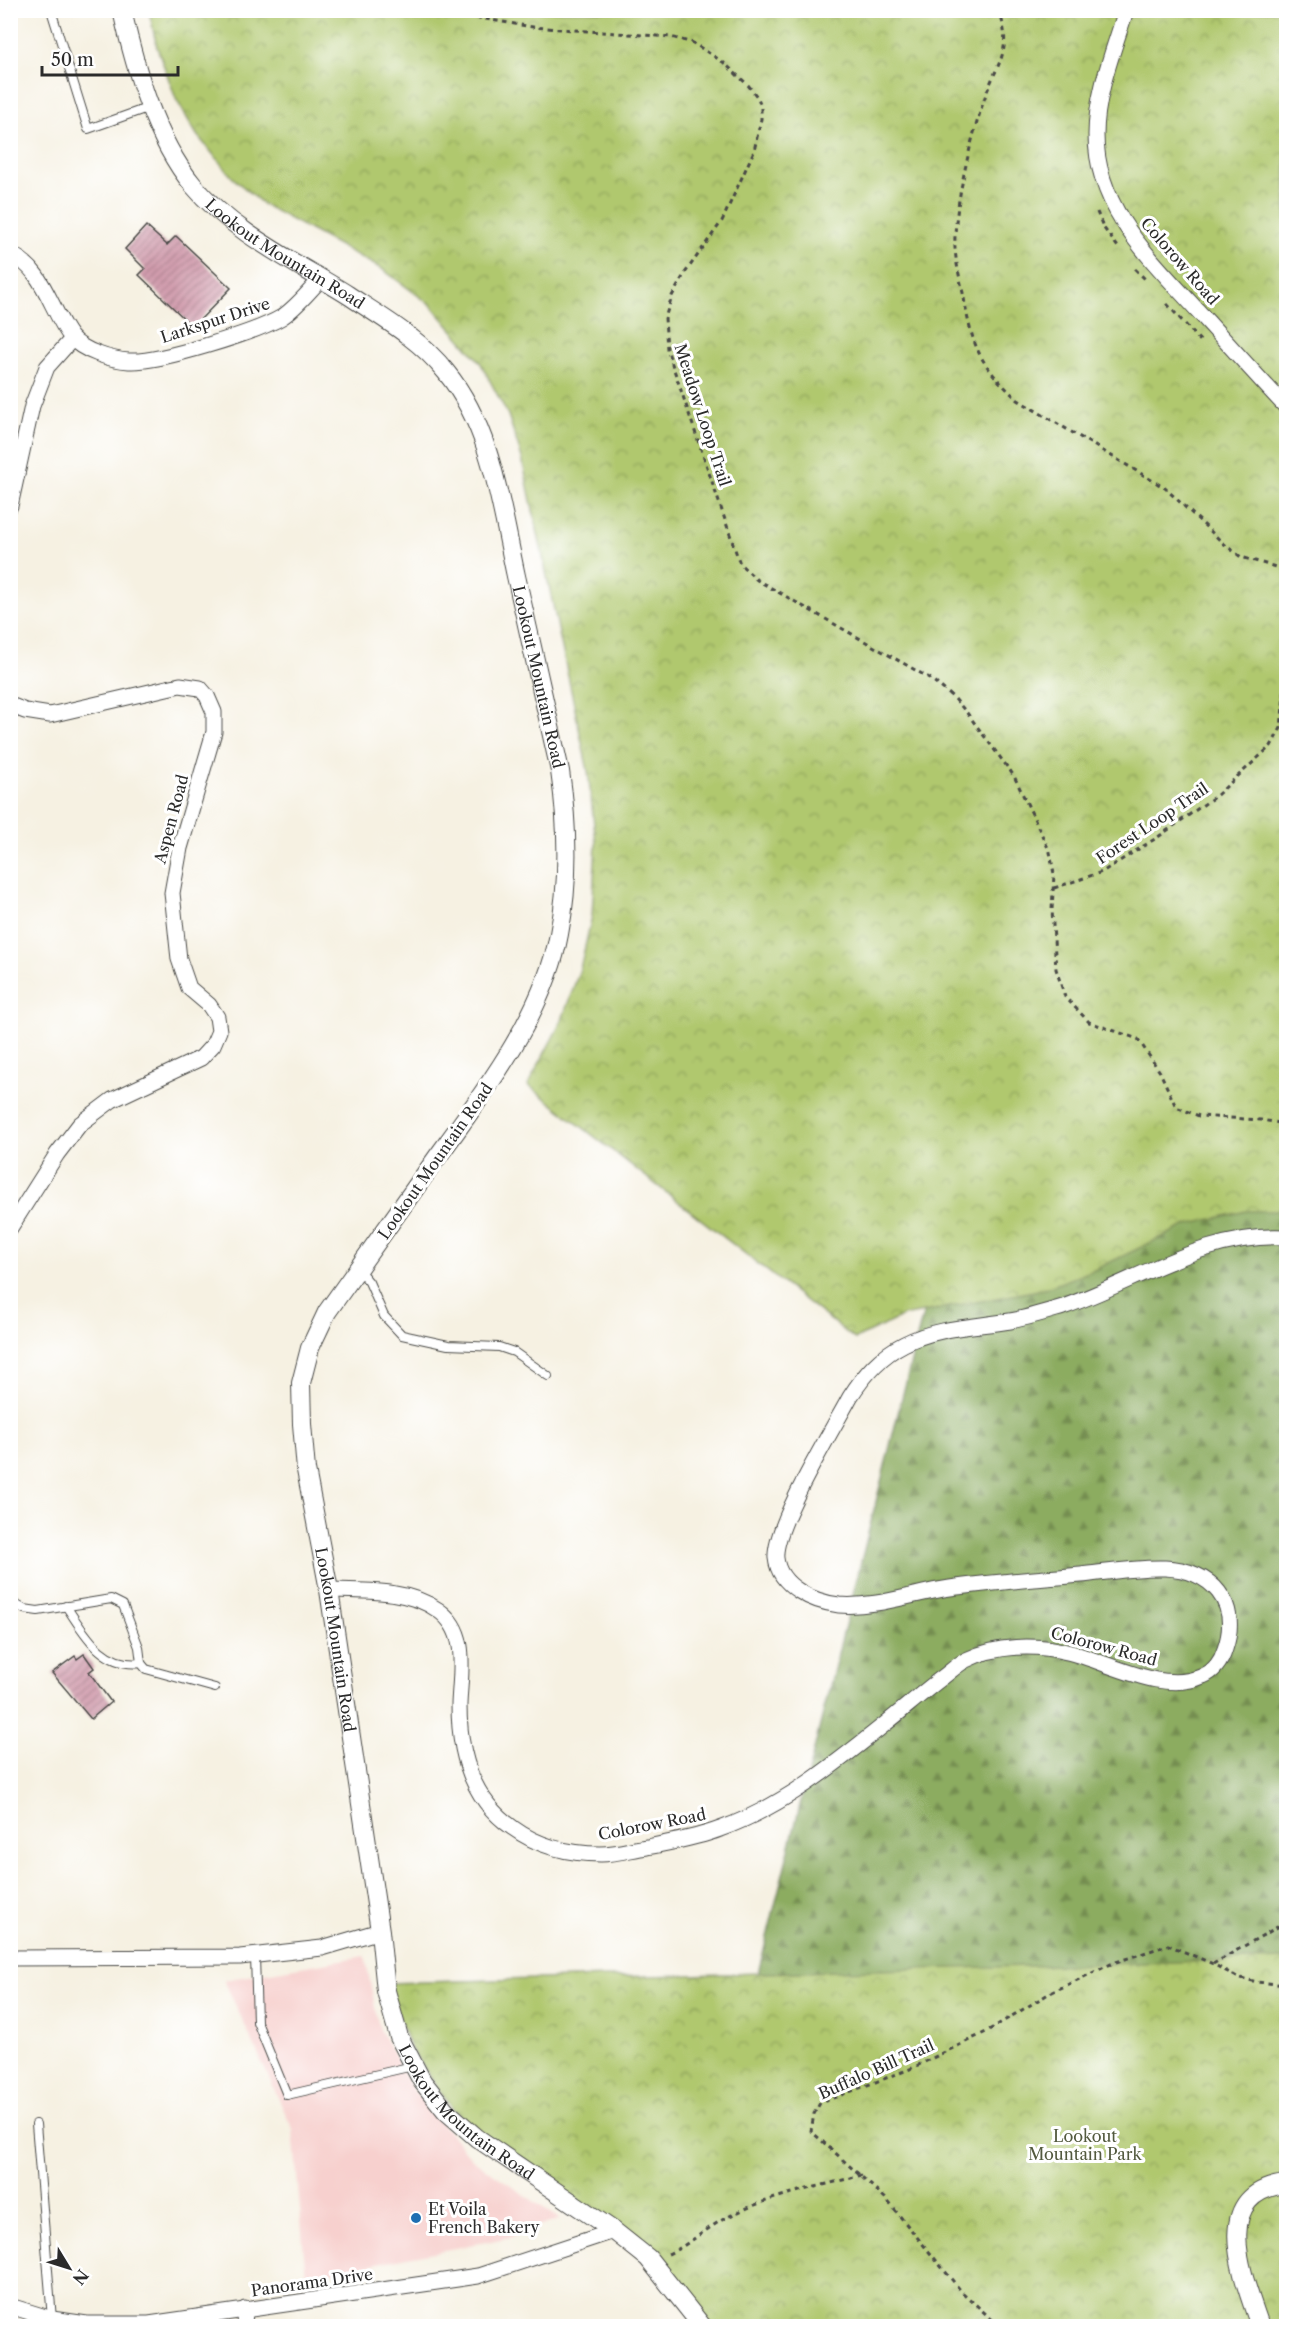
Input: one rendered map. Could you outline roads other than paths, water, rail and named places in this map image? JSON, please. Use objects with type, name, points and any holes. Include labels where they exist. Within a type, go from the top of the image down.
[{"type":"street","name":"Lookout Mountain Road","points":[[122,10],[140,78],[165,144],[193,186],[225,216],[266,245],[418,342],[446,371],[466,399],[484,442],[500,502],[560,771],[567,815],[568,858],[559,936],[529,1017],[486,1090],[327,1312],[318,1330],[310,1348],[302,1383],[302,1424],[306,1470],[329,1590],[380,1931],[386,1991],[399,2037],[422,2081],[446,2111],[477,2138],[614,2231],[648,2258],[702,2326]]},
{"type":"street","name":"Colorow Road","points":[[1126,10],[1098,116],[1097,152],[1109,196],[1121,220],[1148,256],[1287,407]]},
{"type":"street","points":[[10,254],[23,259],[38,279],[72,339],[47,368],[32,406],[10,506]]},
{"type":"street","name":"Larkspur Drive","points":[[72,339],[100,355],[131,361],[167,357],[244,333],[282,317],[321,278]]},
{"type":"street","name":"Aspen Road","points":[[10,705],[25,711],[50,716],[180,685],[200,688],[207,696],[214,712],[214,732],[180,848],[172,893],[179,959],[189,988],[209,1005],[217,1017],[219,1031],[213,1045],[201,1058],[112,1100],[80,1124],[57,1154],[10,1228]]},
{"type":"street","name":"Colorow Road","points":[[329,1590],[368,1591],[415,1598],[441,1611],[457,1631],[462,1657],[459,1705],[461,1735],[467,1768],[479,1794],[500,1820],[528,1839],[567,1853],[607,1854],[663,1844],[718,1830],[772,1806],[819,1776],[965,1660],[1001,1649],[1040,1647],[1069,1652],[1138,1676],[1162,1680],[1185,1682],[1207,1675],[1221,1662],[1231,1634],[1230,1607],[1214,1586],[1196,1575],[1168,1568],[1135,1569],[948,1588],[865,1603],[837,1605],[807,1596],[790,1583],[777,1565],[777,1542],[788,1515],[850,1397],[876,1364],[904,1344],[939,1330],[1012,1320],[1062,1307],[1210,1246],[1272,1236],[1287,1237]]},
{"type":"street","points":[[10,1958],[255,1956],[322,1947],[380,1931]]},
{"type":"street","points":[[1260,2326],[1240,2261],[1238,2224],[1245,2204],[1260,2190],[1287,2184]]},
{"type":"street","name":"Panorama Drive","points":[[10,2306],[52,2319],[87,2324],[149,2325],[478,2276],[614,2231]]},
{"type":"street","points":[[244,2326],[245,2309]]},
{"type":"lane","points":[[51,10],[88,129],[151,106]]},
{"type":"lane","points":[[358,1269],[369,1282],[384,1316],[402,1335],[448,1346],[499,1347],[514,1352],[548,1376]]},
{"type":"lane","points":[[10,1601],[24,1609],[38,1611],[111,1599],[117,1600],[123,1605],[139,1647],[141,1663],[146,1669],[214,1688]]},
{"type":"lane","points":[[66,1606],[101,1652],[120,1664],[141,1663]]},
{"type":"lane","points":[[255,1956],[257,2022],[287,2095],[414,2066]]},
{"type":"lane","points":[[36,2124],[52,2319]]},
{"type":"place","name":"Et Voila French Bakery","points":[[416,2218]]},
{"type":"park label","name":"Lookout Mountain Park","points":[[1085,2145]]}]
